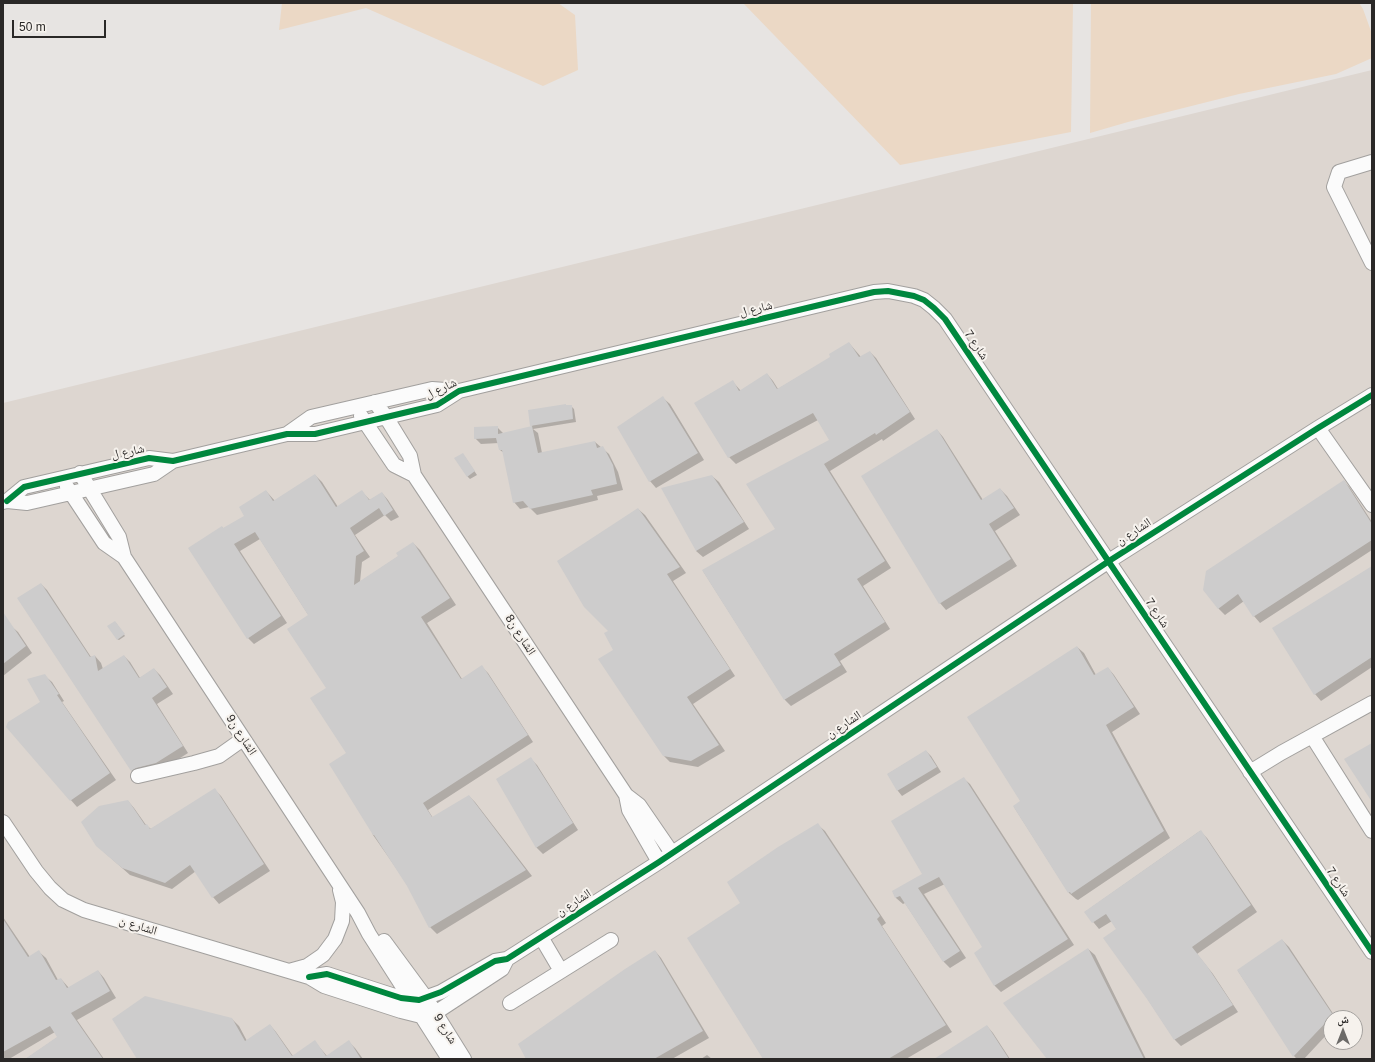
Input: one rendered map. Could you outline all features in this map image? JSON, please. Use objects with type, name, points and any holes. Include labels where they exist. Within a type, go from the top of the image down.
[{"type":"street","points":[[1372,162],[1339,172],[1334,187],[1372,263]]},
{"type":"street","name":"شارع ل","points":[[287,434],[311,417],[432,389],[459,391],[874,292],[888,291],[914,296]]},
{"type":"street","name":"شارع 7","points":[[914,296],[924,300],[945,319],[1372,952]]},
{"type":"street","name":"شارع ل","points":[[5,502],[24,487],[149,458],[173,461],[287,434],[315,434],[436,405],[459,391]]},
{"type":"street","name":"الشارع ن","points":[[310,977],[327,974],[411,1000],[426,998],[441,992],[495,961],[507,959],[659,862],[1109,561],[1372,395]]},
{"type":"street","name":"الشارع ن8","points":[[375,402],[410,456],[414,475],[626,795],[639,805],[672,853]]},
{"type":"street","name":"الشارع ن8","points":[[355,407],[394,465],[414,475]]},
{"type":"street","points":[[1318,428],[1372,505]]},
{"type":"street","name":"شارع ل","points":[[5,502],[27,503],[154,474],[173,461]]},
{"type":"street","name":"الشارع ن9","points":[[80,474],[119,537],[124,557],[358,913],[369,934],[411,1000]]},
{"type":"street","name":"الشارع ن9","points":[[62,478],[104,543],[124,557]]},
{"type":"street","points":[[1250,772],[1372,703]]},
{"type":"street","points":[[1312,736],[1372,831]]},
{"type":"street","points":[[138,776],[219,756],[243,739]]},
{"type":"street","name":"الشارع ن8","points":[[626,795],[629,810],[659,862]]},
{"type":"street","name":"الشارع ن","points":[[3,822],[36,871],[50,888],[63,900],[84,910],[310,977],[324,986],[401,1011],[422,1016],[435,1014],[502,969],[507,959]]},
{"type":"street","points":[[288,971],[307,966],[323,955],[335,939],[342,921],[343,902],[338,883]]},
{"type":"street","name":"الشارع ن9","points":[[358,913],[376,932],[426,998]]},
{"type":"street","points":[[541,937],[561,971]]},
{"type":"street","points":[[510,1003],[611,940]]},
{"type":"street","name":"شارع 9","points":[[426,998],[464,1059]]},
{"type":"street","name":"شارع 9","points":[[411,1000],[449,1059]]},
{"type":"shaded area","points":[[282,3],[558,3],[575,15],[578,70],[543,86],[366,8],[279,30]]},
{"type":"shaded area","points":[[743,3],[1073,3],[1071,132],[900,165]]},
{"type":"shaded area","points":[[1091,3],[1359,3],[1363,9],[1372,34],[1372,58],[1336,74],[1239,94],[1090,133]]},
{"type":"shaded area","points":[[1372,70],[1372,1059],[3,1059],[3,403]]},
{"type":"building","points":[[849,342],[859,357],[870,351],[910,412],[876,435],[875,433],[824,464],[885,561],[857,579],[885,622],[834,654],[841,665],[784,700],[702,570],[775,529],[746,484],[829,440],[813,413],[728,458],[694,403],[733,380],[739,391],[767,373],[777,389],[830,357],[829,354]]},
{"type":"building","points":[[663,396],[698,453],[649,482],[617,427]]},
{"type":"building","points":[[566,404],[572,405],[573,419],[530,426],[528,410]]},
{"type":"building","points":[[498,426],[498,434],[532,426],[538,453],[595,441],[597,448],[603,446],[613,465],[617,484],[591,490],[593,495],[530,509],[523,501],[513,503],[502,450],[499,450],[496,438],[474,439],[474,427]]},
{"type":"building","points":[[937,429],[981,500],[1000,488],[1014,508],[989,524],[1011,559],[939,604],[861,476]]},
{"type":"building","points":[[463,453],[475,471],[467,477],[454,458]]},
{"type":"building","points":[[315,474],[336,507],[362,490],[369,500],[382,492],[393,510],[384,516],[379,508],[350,528],[364,551],[356,556],[354,585],[398,556],[396,553],[413,542],[450,598],[421,617],[461,679],[482,665],[528,735],[423,803],[432,817],[469,795],[526,870],[429,928],[407,886],[329,764],[346,753],[310,698],[326,688],[287,629],[308,615],[255,532],[234,544],[281,616],[247,639],[188,548],[222,526],[223,528],[244,516],[239,507],[266,490],[273,501]]},
{"type":"building","points":[[712,475],[744,522],[696,551],[661,488]]},
{"type":"building","points":[[1344,480],[1372,524],[1372,540],[1253,617],[1238,594],[1218,609],[1203,590],[1206,571]]},
{"type":"building","points":[[638,508],[680,567],[667,574],[730,669],[687,697],[719,745],[691,761],[663,756],[598,659],[613,650],[604,633],[608,631],[584,607],[557,561]]},
{"type":"building","points":[[1372,566],[1372,657],[1314,695],[1272,628]]},
{"type":"building","points":[[41,583],[90,657],[95,655],[98,671],[124,655],[139,678],[154,668],[167,687],[152,698],[183,746],[156,763],[136,768],[131,771],[17,598]]},
{"type":"building","points":[[3,612],[26,646],[3,664]]},
{"type":"building","points":[[115,621],[125,634],[117,640],[107,626]]},
{"type":"building","points":[[1077,646],[1094,675],[1108,667],[1134,707],[1106,725],[1164,831],[1071,894],[1070,892],[1068,893],[1013,806],[1020,801],[967,717]]},
{"type":"building","points":[[45,674],[59,694],[57,695],[110,773],[70,801],[6,727],[8,722],[40,702],[27,679]]},
{"type":"building","points":[[1372,743],[1372,802],[1344,759]]},
{"type":"building","points":[[926,750],[937,767],[897,791],[887,774]]},
{"type":"building","points":[[531,757],[573,823],[536,848],[496,779]]},
{"type":"building","points":[[964,777],[1068,939],[994,986],[974,953],[982,947],[939,877],[918,888],[960,951],[943,962],[900,896],[895,898],[892,891],[922,874],[891,821]]},
{"type":"building","points":[[215,788],[264,864],[212,898],[190,865],[165,883],[122,868],[96,846],[81,822],[99,806],[128,800],[145,825],[147,824],[150,829]]},
{"type":"building","points":[[818,823],[880,916],[877,919],[946,1025],[888,1059],[763,1059],[687,938],[740,903],[727,882],[778,847]]},
{"type":"building","points":[[1201,830],[1251,905],[1192,947],[1207,966],[1233,1005],[1174,1040],[1147,999],[1103,938],[1116,929],[1106,914],[1092,923],[1084,912]]},
{"type":"building","points":[[3,919],[28,957],[39,950],[56,980],[61,978],[67,988],[98,970],[110,991],[71,1013],[103,1059],[25,1059],[57,1037],[50,1026],[3,1052]]},
{"type":"building","points":[[1282,939],[1330,1010],[1323,1010],[1323,1026],[1293,1057],[1237,970]]},
{"type":"building","points":[[1088,948],[1144,1059],[1047,1059],[1003,1003]]},
{"type":"building","points":[[655,950],[703,1031],[654,1059],[526,1059],[518,1044],[625,969]]},
{"type":"building","points":[[145,996],[232,1018],[245,1041],[270,1024],[292,1056],[315,1040],[326,1056],[349,1040],[361,1059],[137,1059],[112,1019]]},
{"type":"building","points":[[987,1025],[1009,1059],[934,1059]]},
{"type":"cycle path","points":[[7,501],[24,487],[149,458],[173,461],[287,434],[315,434],[437,405],[459,391],[874,292],[888,291],[914,296],[924,300],[945,319],[1372,952]]},
{"type":"cycle path","points":[[309,977],[327,974],[401,998],[419,1000],[441,992],[495,961],[507,959],[659,862],[1109,561],[1372,395]]}]
